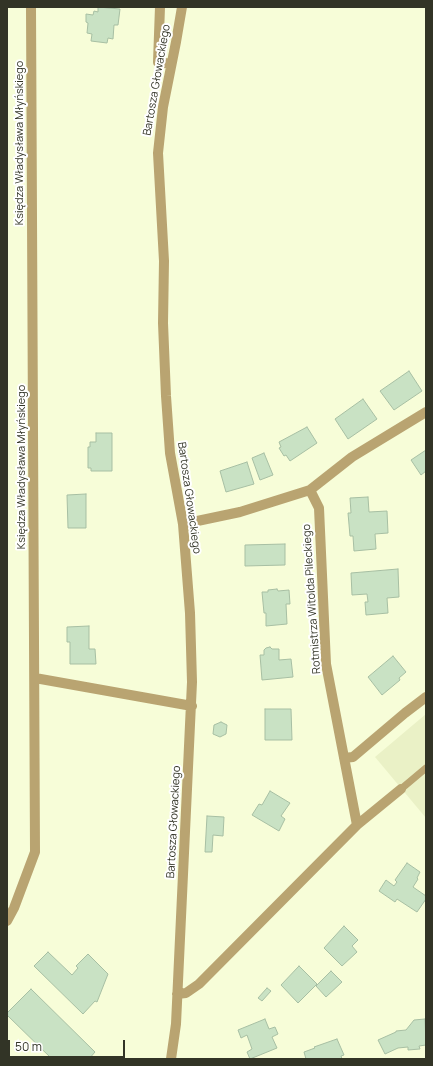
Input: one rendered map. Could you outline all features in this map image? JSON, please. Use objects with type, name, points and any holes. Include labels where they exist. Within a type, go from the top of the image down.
[{"type":"street","name":"Księdza Władysława Młyńskiego","points":[[7,921],[14,908],[35,852],[31,7]]},
{"type":"street","points":[[160,7],[158,62],[171,64]]},
{"type":"street","name":"Bartosza Głowackiego","points":[[171,1059],[176,1024],[192,706],[190,613],[182,524],[170,453],[166,396],[163,323],[164,262],[158,153],[163,107],[182,7]]},
{"type":"street","points":[[182,524],[240,512],[310,490],[352,457],[426,412]]},
{"type":"street","name":"Rotmistrza Witolda Pileckiego","points":[[310,490],[319,508],[326,664],[357,826]]},
{"type":"street","points":[[35,678],[192,706]]},
{"type":"street","points":[[344,758],[353,757],[405,712],[426,697]]},
{"type":"street","points":[[177,994],[186,993],[199,984],[357,826],[401,789]]},
{"type":"lane","points":[[401,789],[426,768]]},
{"type":"shaded area","points":[[426,714],[426,818],[375,757]]},
{"type":"building","points":[[98,7],[120,9],[118,25],[114,25],[113,39],[108,38],[107,43],[91,41],[92,34],[87,33],[88,23],[86,22],[86,14],[93,15],[94,11],[98,12]]},
{"type":"building","points":[[409,371],[422,391],[394,410],[380,391]]},
{"type":"building","points":[[363,399],[377,419],[348,439],[335,419]]},
{"type":"building","points":[[307,427],[317,443],[290,461],[286,455],[284,456],[279,448],[281,447],[279,442]]},
{"type":"building","points":[[96,433],[112,433],[112,471],[91,471],[91,468],[88,468],[88,447],[90,447],[90,442],[96,442]]},
{"type":"building","points":[[426,450],[426,471],[421,475],[411,460]]},
{"type":"building","points":[[264,453],[273,475],[260,480],[252,458]]},
{"type":"building","points":[[247,462],[254,484],[226,492],[220,471]]},
{"type":"building","points":[[86,494],[86,528],[68,528],[67,495]]},
{"type":"building","points":[[368,497],[369,512],[387,511],[388,533],[375,534],[376,549],[354,551],[353,536],[350,536],[348,513],[351,513],[350,498]]},
{"type":"building","points":[[285,544],[285,565],[245,566],[245,545]]},
{"type":"building","points":[[398,569],[399,597],[387,598],[388,613],[366,615],[365,602],[368,602],[367,594],[352,595],[351,573]]},
{"type":"building","points":[[277,589],[278,591],[289,590],[290,604],[286,604],[287,624],[266,626],[266,613],[264,613],[262,592]]},
{"type":"building","points":[[89,626],[89,649],[95,649],[96,664],[70,664],[70,642],[67,642],[67,627]]},
{"type":"building","points":[[270,647],[272,649],[279,649],[279,660],[291,659],[293,677],[262,680],[260,655],[264,655],[264,650]]},
{"type":"building","points":[[393,656],[406,672],[399,678],[400,680],[382,695],[368,677]]},
{"type":"building","points":[[265,709],[291,709],[292,740],[265,740]]},
{"type":"building","points":[[221,722],[227,725],[226,734],[220,737],[213,734],[214,725]]},
{"type":"building","points":[[270,791],[290,803],[281,816],[285,819],[279,831],[252,815],[259,804],[262,805]]},
{"type":"building","points":[[207,816],[224,817],[223,836],[213,835],[212,852],[205,852]]},
{"type":"building","points":[[407,863],[420,872],[413,887],[426,896],[426,899],[417,912],[397,899],[395,902],[379,891],[386,880],[394,886],[397,882],[395,880]]},
{"type":"building","points":[[344,926],[358,940],[352,946],[357,952],[342,966],[324,948]]},
{"type":"building","points":[[48,952],[72,975],[78,968],[76,966],[88,954],[108,974],[97,1002],[95,1001],[83,1014],[34,966]]},
{"type":"building","points":[[299,966],[317,984],[298,1003],[281,985]]},
{"type":"building","points":[[331,971],[342,982],[326,997],[316,986]]},
{"type":"building","points":[[267,988],[271,991],[262,1001],[258,998]]},
{"type":"building","points":[[31,989],[95,1052],[89,1059],[52,1059],[7,1015],[7,1013]]},
{"type":"building","points":[[265,1019],[269,1029],[275,1027],[278,1034],[272,1037],[277,1048],[250,1059],[247,1052],[252,1049],[247,1035],[241,1038],[238,1030]]},
{"type":"building","points":[[425,1019],[426,1045],[419,1046],[420,1049],[408,1050],[408,1047],[398,1048],[385,1054],[378,1040],[396,1031],[406,1030],[414,1020]]},
{"type":"building","points":[[337,1039],[344,1055],[341,1056],[342,1059],[306,1059],[304,1052]]}]
